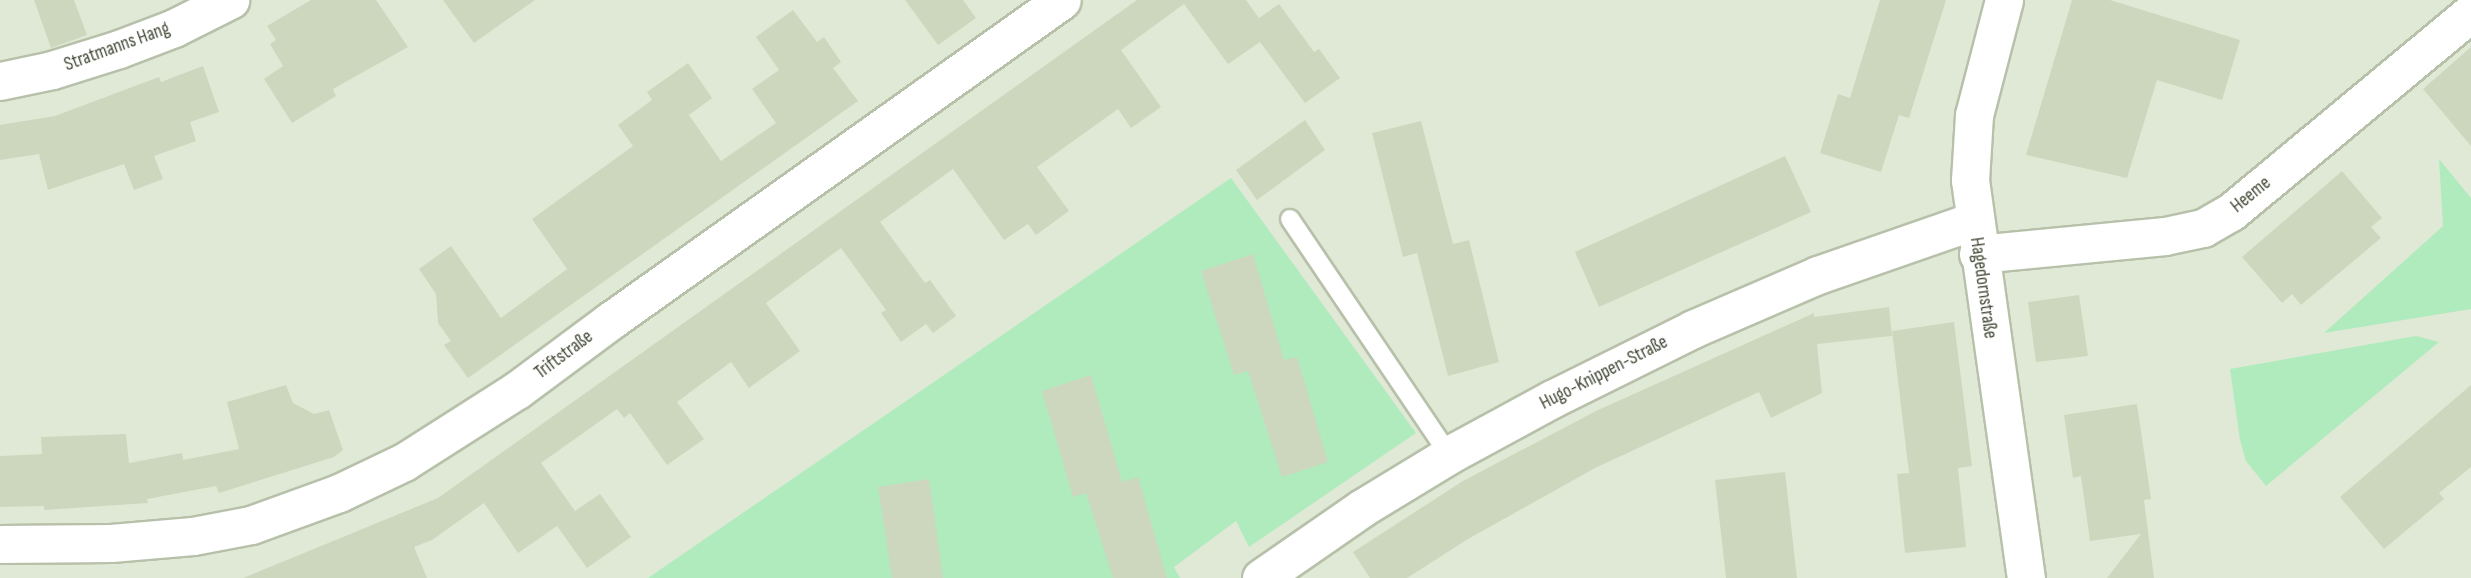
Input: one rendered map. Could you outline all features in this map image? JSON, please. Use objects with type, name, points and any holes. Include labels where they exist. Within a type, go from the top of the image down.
[{"type":"street","name":"Stratmanns Hang","points":[[0,81],[52,70],[119,49],[174,28],[230,0]]},
{"type":"street","name":"Triftstraße","points":[[0,544],[111,543],[193,536],[251,525],[339,493],[404,462],[517,390],[1062,0]]},
{"type":"street","name":"Hagedornstraße","points":[[2004,0],[1974,115],[1970,180],[2026,578]]},
{"type":"street","name":"Heeme","points":[[1976,237],[2165,236],[2203,228],[2231,212],[2471,13]]},
{"type":"street","name":"Hugo-Knippen-Straße","points":[[1261,578],[1362,508],[1449,455],[1552,399],[1693,329],[1818,275],[1976,237]]},
{"type":"lane","points":[[1290,219],[1449,455]]},
{"type":"shaded area","points":[[0,0],[2471,0],[2471,578],[0,578]]},
{"type":"green space","points":[[2439,159],[2471,198],[2471,309],[2324,333],[2443,226]]},
{"type":"green space","points":[[1231,178],[1416,433],[1249,547],[1236,521],[1174,567],[1180,578],[648,578]]},
{"type":"green space","points":[[2416,336],[2439,342],[2266,486],[2246,461],[2240,440],[2230,369]]},
{"type":"building","points":[[34,0],[74,0],[87,35],[51,48]]},
{"type":"building","points":[[311,0],[376,0],[408,47],[333,89],[336,96],[292,123],[264,79],[283,66],[270,44],[276,40],[267,26]]},
{"type":"building","points":[[443,0],[535,0],[474,43]]},
{"type":"building","points":[[905,0],[963,0],[976,18],[938,45]]},
{"type":"building","points":[[1137,0],[1246,0],[1259,18],[1279,4],[1314,52],[1319,49],[1340,78],[1305,103],[1260,42],[1228,64],[1184,4],[1121,50],[1161,107],[1131,128],[1118,109],[1037,167],[1069,211],[1036,235],[1028,224],[1004,240],[953,169],[880,222],[925,283],[930,280],[956,316],[933,333],[926,324],[901,342],[881,313],[886,310],[841,248],[766,303],[800,351],[749,388],[731,362],[677,402],[704,439],[667,465],[630,413],[624,418],[617,409],[541,463],[575,511],[600,494],[631,537],[587,568],[557,526],[518,553],[484,503],[432,540],[414,547],[427,578],[243,578],[438,498]]},
{"type":"building","points":[[1880,0],[1946,0],[1909,118],[1899,115],[1881,172],[1820,153],[1838,94],[1850,98]]},
{"type":"building","points":[[2072,0],[2110,0],[2240,40],[2222,100],[2157,80],[2127,178],[2026,155]]},
{"type":"building","points":[[793,10],[817,42],[824,37],[841,62],[833,68],[858,101],[468,378],[444,345],[451,341],[438,323],[436,294],[419,269],[451,246],[501,318],[567,269],[532,219],[633,146],[618,125],[652,100],[647,92],[688,63],[712,98],[689,115],[721,161],[776,123],[752,89],[779,70],[756,37]]},
{"type":"building","points":[[2471,47],[2471,146],[2423,89]]},
{"type":"building","points":[[203,66],[219,112],[190,122],[196,141],[154,156],[163,179],[134,190],[124,164],[48,190],[39,154],[0,160],[0,125],[55,116],[159,77],[161,82]]},
{"type":"building","points":[[1305,120],[1325,150],[1257,200],[1236,170]]},
{"type":"building","points":[[1421,121],[1453,244],[1469,240],[1499,362],[1448,376],[1417,253],[1403,257],[1372,133]]},
{"type":"building","points":[[1785,156],[1811,212],[1599,307],[1575,252]]},
{"type":"building","points":[[2342,171],[2382,218],[2371,227],[2381,238],[2301,305],[2292,294],[2282,303],[2242,257]]},
{"type":"building","points":[[1253,254],[1284,360],[1297,357],[1328,462],[1282,477],[1248,371],[1234,375],[1201,271]]},
{"type":"building","points":[[2079,295],[2088,356],[2036,362],[2028,302]]},
{"type":"building","points":[[1889,307],[1892,336],[1817,344],[1822,393],[1771,418],[1759,392],[1595,468],[1468,539],[1407,578],[1370,578],[1353,552],[1463,481],[1596,411],[1814,313],[1814,317]]},
{"type":"building","points":[[1954,322],[1972,466],[1958,468],[1966,547],[1905,553],[1897,474],[1909,473],[1892,331]]},
{"type":"building","points":[[1091,375],[1122,482],[1138,477],[1167,578],[1113,578],[1086,493],[1073,497],[1042,391]]},
{"type":"building","points":[[286,385],[293,403],[314,414],[329,410],[343,450],[334,457],[219,493],[216,486],[147,499],[148,503],[44,510],[44,506],[0,507],[0,456],[42,454],[41,437],[126,434],[129,463],[182,453],[183,460],[239,449],[227,402]]},
{"type":"building","points":[[2471,385],[2471,467],[2439,493],[2444,499],[2384,549],[2340,497]]},
{"type":"building","points":[[2137,404],[2151,499],[2144,500],[2154,578],[2107,578],[2141,534],[2090,541],[2081,476],[2073,478],[2064,415]]},
{"type":"building","points":[[1785,472],[1797,578],[1726,578],[1715,480]]},
{"type":"building","points":[[929,479],[943,578],[892,578],[878,487]]}]
